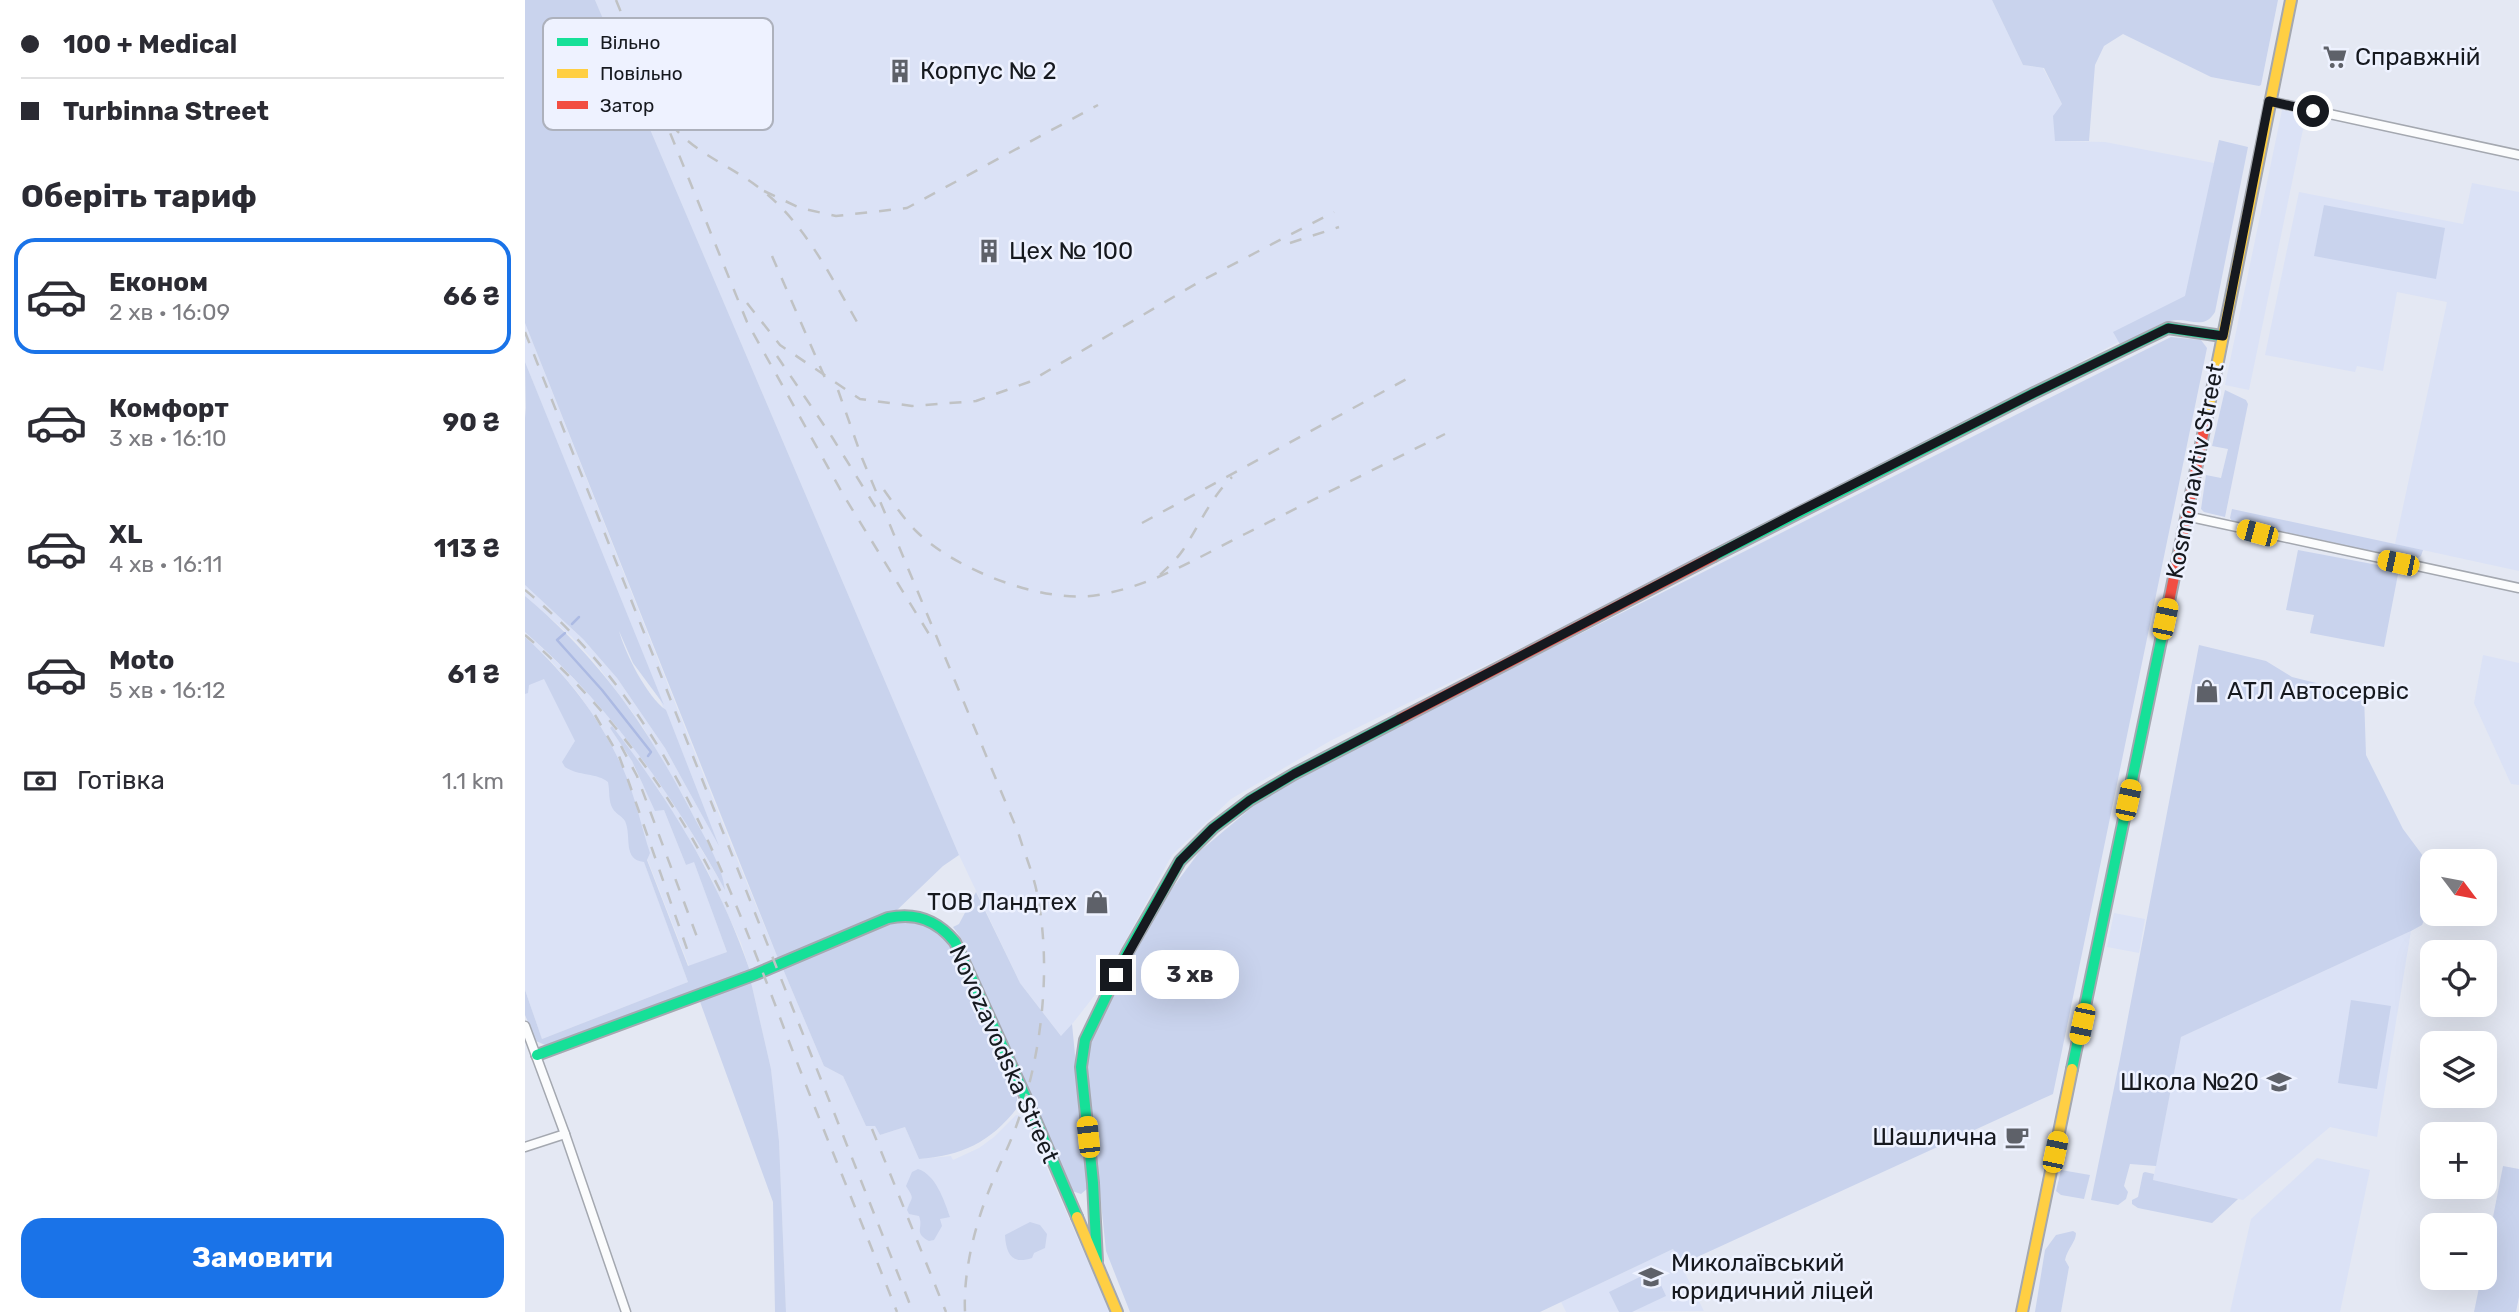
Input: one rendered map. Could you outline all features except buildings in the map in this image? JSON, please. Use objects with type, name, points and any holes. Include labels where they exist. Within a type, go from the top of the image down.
[{"type":"street","name":"Kosmonavtiv Street","points":[[2022,1312],[2291,0]]},
{"type":"street","points":[[2269,101],[2519,155]]},
{"type":"street","points":[[1097,1261],[1093,1183],[1081,1067],[1085,1040],[1127,953],[1180,861],[1213,828],[1250,800],[1294,774],[1796,513],[2034,393],[2168,328],[2223,336]]},
{"type":"street","points":[[2186,516],[2519,588]]},
{"type":"street","name":"Novozavodska Street","points":[[537,1055],[756,974],[888,918],[906,916],[933,920],[946,929],[955,942],[1097,1261],[1117,1312]]},
{"type":"street","points":[[525,1026],[626,1312]]},
{"type":"street","points":[[525,1147],[565,1134]]},
{"type":"shaded area","points":[[525,0],[595,0],[603,18],[543,18],[543,130],[650,130],[959,855],[943,866],[895,912],[779,961],[525,323]]},
{"type":"shaded area","points":[[595,0],[1992,0],[2023,65],[2043,68],[2062,104],[2056,141],[2105,142],[2214,163],[2187,307],[1562,628],[1330,741],[1231,799],[1172,855],[1098,991],[1062,1037],[1020,983],[959,855],[650,130],[773,130],[773,18],[603,18]]},
{"type":"shaded area","points":[[1992,0],[2278,0],[2261,85],[2211,77],[2123,34],[2104,46],[2095,65],[2089,141],[2055,141],[2053,116],[2062,104],[2044,68],[2023,65]]},
{"type":"shaded area","points":[[2282,110],[2306,115],[2249,390],[2225,385]]},
{"type":"shaded area","points":[[2219,140],[2248,147],[2215,312],[2205,321],[2177,320],[2164,323],[2121,346],[2113,332],[2185,296]]},
{"type":"shaded area","points":[[2472,183],[2519,192],[2519,571],[2395,544],[2447,302],[2397,292],[2383,371],[2357,366],[2355,372],[2265,355],[2299,192],[2463,224]]},
{"type":"shaded area","points":[[2324,205],[2445,228],[2436,279],[2314,256]]},
{"type":"shaded area","points":[[525,323],[779,961],[750,971],[741,943],[707,869],[659,790],[612,727],[610,728],[632,761],[643,785],[664,810],[686,865],[694,861],[727,952],[689,966],[632,820],[627,780],[617,757],[600,725],[578,693],[551,661],[525,637],[525,632],[607,713],[631,742],[680,813],[724,888],[708,846],[683,796],[640,722],[594,661],[571,636],[525,596],[525,585],[583,639],[617,678],[665,748],[717,842],[525,362]]},
{"type":"shaded area","points":[[2171,337],[2201,340],[2207,348],[2053,1094],[1682,1264],[1673,1249],[1540,1312],[1130,1312],[1106,1251],[1087,1067],[1091,1042],[1133,956],[1162,902],[1200,851],[1257,803],[1295,777]]},
{"type":"shaded area","points":[[525,362],[664,705],[633,663],[619,631],[626,651],[644,685],[666,710],[719,846],[665,748],[617,678],[583,639],[525,585]]},
{"type":"shaded area","points":[[2225,390],[2246,400],[2248,404],[2225,517],[2201,509],[2206,475],[2221,478],[2228,449],[2212,446]]},
{"type":"shaded area","points":[[2232,509],[2423,550],[2421,556],[2414,560],[2232,521]]},
{"type":"shaded area","points":[[2298,550],[2399,569],[2384,647],[2310,633],[2314,615],[2286,610]]},
{"type":"shaded area","points":[[525,596],[578,646],[623,699],[661,756],[709,846],[721,872],[725,890],[683,819],[637,752],[584,689],[525,632]]},
{"type":"shaded area","points":[[525,637],[569,682],[594,716],[615,752],[635,801],[650,853],[647,860],[688,966],[727,952],[694,862],[686,865],[664,810],[655,811],[632,761],[610,728],[612,726],[654,783],[691,843],[724,906],[750,971],[545,1045],[536,1041],[525,1015],[525,990],[542,1039],[688,982],[644,862],[637,860],[630,852],[625,821],[611,806],[608,782],[565,767],[562,762],[575,741],[544,679],[529,685],[528,693],[525,694]]},
{"type":"shaded area","points":[[2199,645],[2266,661],[2292,677],[2364,695],[2366,755],[2403,829],[2420,852],[2420,926],[2181,1037],[2156,1166],[2130,1164],[2124,1186],[2128,1192],[2126,1199],[2118,1205],[2091,1200]]},
{"type":"shaded area","points":[[525,655],[571,701],[613,776],[688,982],[542,1039],[525,990]]},
{"type":"shaded area","points":[[2483,655],[2519,663],[2519,785],[2511,784],[2474,703]]},
{"type":"shaded area","points":[[976,892],[1020,983],[1061,1036],[1072,1024],[1088,1188],[1081,1194],[1072,1191],[961,938],[953,927],[959,924]]},
{"type":"shaded area","points":[[2114,913],[2145,919],[2139,953],[2107,947]]},
{"type":"shaded area","points":[[900,921],[929,927],[951,945],[1017,1097],[1017,1108],[997,1130],[974,1145],[948,1155],[919,1159],[905,1127],[880,1135],[875,1126],[866,1126],[843,1076],[824,1066],[783,969],[882,925]]},
{"type":"shaded area","name":"Школа №20","points":[[2411,931],[2377,1137],[2330,1127],[2243,1200],[2153,1180],[2181,1037]]},
{"type":"shaded area","points":[[783,969],[824,1066],[843,1076],[866,1126],[875,1126],[880,1135],[905,1127],[919,1159],[951,1156],[953,1160],[979,1148],[1016,1115],[1024,1116],[1110,1312],[786,1312],[779,1141],[771,1069],[751,982]]},
{"type":"shaded area","points":[[751,982],[771,1069],[779,1141],[786,1312],[775,1312],[773,1202],[699,999]]},
{"type":"shaded area","points":[[2351,1000],[2391,1006],[2377,1089],[2338,1083]]},
{"type":"shaded area","points":[[2317,1158],[2370,1170],[2340,1312],[2230,1312],[2251,1219]]},
{"type":"shaded area","points":[[2503,1166],[2519,1169],[2519,1297],[2516,1312],[2474,1312],[2479,1290],[2497,1290],[2497,1213],[2494,1213]]},
{"type":"shaded area","points":[[918,1169],[934,1182],[950,1217],[940,1219],[942,1226],[934,1240],[929,1241],[920,1233],[919,1216],[909,1214],[907,1210],[912,1198],[906,1186],[912,1172]]},
{"type":"shaded area","points":[[2061,1170],[2090,1175],[2084,1199],[2061,1195],[2056,1191]]},
{"type":"shaded area","points":[[2145,1172],[2154,1174],[2153,1180],[2238,1199],[2212,1223],[2138,1208],[2132,1204],[2132,1200],[2138,1197]]},
{"type":"shaded area","points":[[1030,1222],[1040,1225],[1047,1234],[1045,1248],[1034,1253],[1032,1258],[1015,1259],[1007,1248],[1005,1235]]},
{"type":"shaded area","points":[[2073,1231],[2076,1236],[2065,1260],[2069,1267],[2061,1312],[2035,1312],[2045,1250],[2056,1235]]},
{"type":"shaded area","name":"Миколаївський юридичний ліцей","points":[[1673,1249],[1704,1311],[1566,1312],[1561,1302]]},
{"type":"shaded area","points":[[1654,1270],[1666,1296],[1632,1312],[1619,1312],[1609,1292]]},
{"type":"waterway","points":[[572,624],[579,617]]},
{"type":"waterway","points":[[565,633],[557,640],[602,690],[651,752],[648,756]]},
{"type":"railway","points":[[616,0],[623,18]]},
{"type":"railway","points":[[764,191],[800,208],[836,216],[907,208],[1098,105]]},
{"type":"railway","points":[[669,130],[747,322],[844,496],[929,634]]},
{"type":"railway","points":[[676,130],[692,144],[751,182],[778,204],[816,252],[857,322]]},
{"type":"railway","points":[[747,303],[780,345],[860,399],[912,406],[976,401],[1029,382],[1199,282],[1334,212]]},
{"type":"railway","points":[[1290,243],[1339,227]]},
{"type":"railway","points":[[772,256],[825,378]]},
{"type":"railway","points":[[525,332],[913,1312]]},
{"type":"railway","points":[[777,356],[878,511]]},
{"type":"railway","points":[[1142,523],[1412,376]]},
{"type":"railway","points":[[838,390],[862,458],[1018,832],[1035,885],[1041,921],[1044,980],[1033,1069],[1017,1124],[976,1229],[968,1263],[965,1312]]},
{"type":"railway","points":[[884,490],[917,532],[934,546],[977,571],[1027,589],[1052,594],[1098,595],[1137,585],[1174,570],[1445,434]]},
{"type":"railway","points":[[1160,575],[1181,553],[1211,503],[1232,477]]},
{"type":"railway","points":[[525,590],[572,633],[612,679],[647,729],[678,781],[730,891],[897,1312]]},
{"type":"railway","points":[[525,635],[586,694],[641,760],[688,831],[728,907]]},
{"type":"railway","points":[[595,715],[619,756],[687,949]]},
{"type":"railway","points":[[621,746],[637,776],[700,945]]},
{"type":"railway","points":[[872,1129],[946,1312]]},
{"type":"traffic: fast","points":[[1714,556],[2168,328],[2222,336]]},
{"type":"traffic: fast","points":[[2072,1069],[2164,626]]},
{"type":"traffic: fast","points":[[1097,1261],[1093,1183],[1081,1067],[1085,1040],[1127,953],[1180,861],[1213,828],[1250,800],[1294,774],[1400,719]]},
{"type":"traffic: fast","points":[[537,1055],[756,974],[888,918],[917,917],[941,928],[955,942],[1077,1217]]},
{"type":"traffic: slow","points":[[2206,420],[2291,0]]},
{"type":"traffic: slow","points":[[2022,1312],[2072,1069]]},
{"type":"traffic: slow","points":[[1077,1217],[1117,1312]]},
{"type":"traffic: jam","points":[[2164,626],[2206,420]]},
{"type":"traffic: jam","points":[[1400,719],[1714,556]]},
{"type":"place","name":"Справжній","points":[[2335,57]]},
{"type":"place","name":"Корпус № 2","points":[[900,71]]},
{"type":"place","name":"Цех № 100","points":[[989,251]]},
{"type":"place","name":"АТЛ Автосервіс","points":[[2207,691]]},
{"type":"place","name":"ТОВ Ландтех","points":[[1097,902]]},
{"type":"place","name":"Школа №20","points":[[2279,1082]]},
{"type":"place","name":"Шашлична","points":[[2017,1137]]},
{"type":"place","name":"Миколаївський юридичний ліцей","points":[[1651,1277]]},
{"type":"route","points":[[1116,975],[1180,861],[1213,828],[1250,800],[1294,774],[1796,513],[2168,328],[2223,336],[2269,101],[2313,111]]}]
